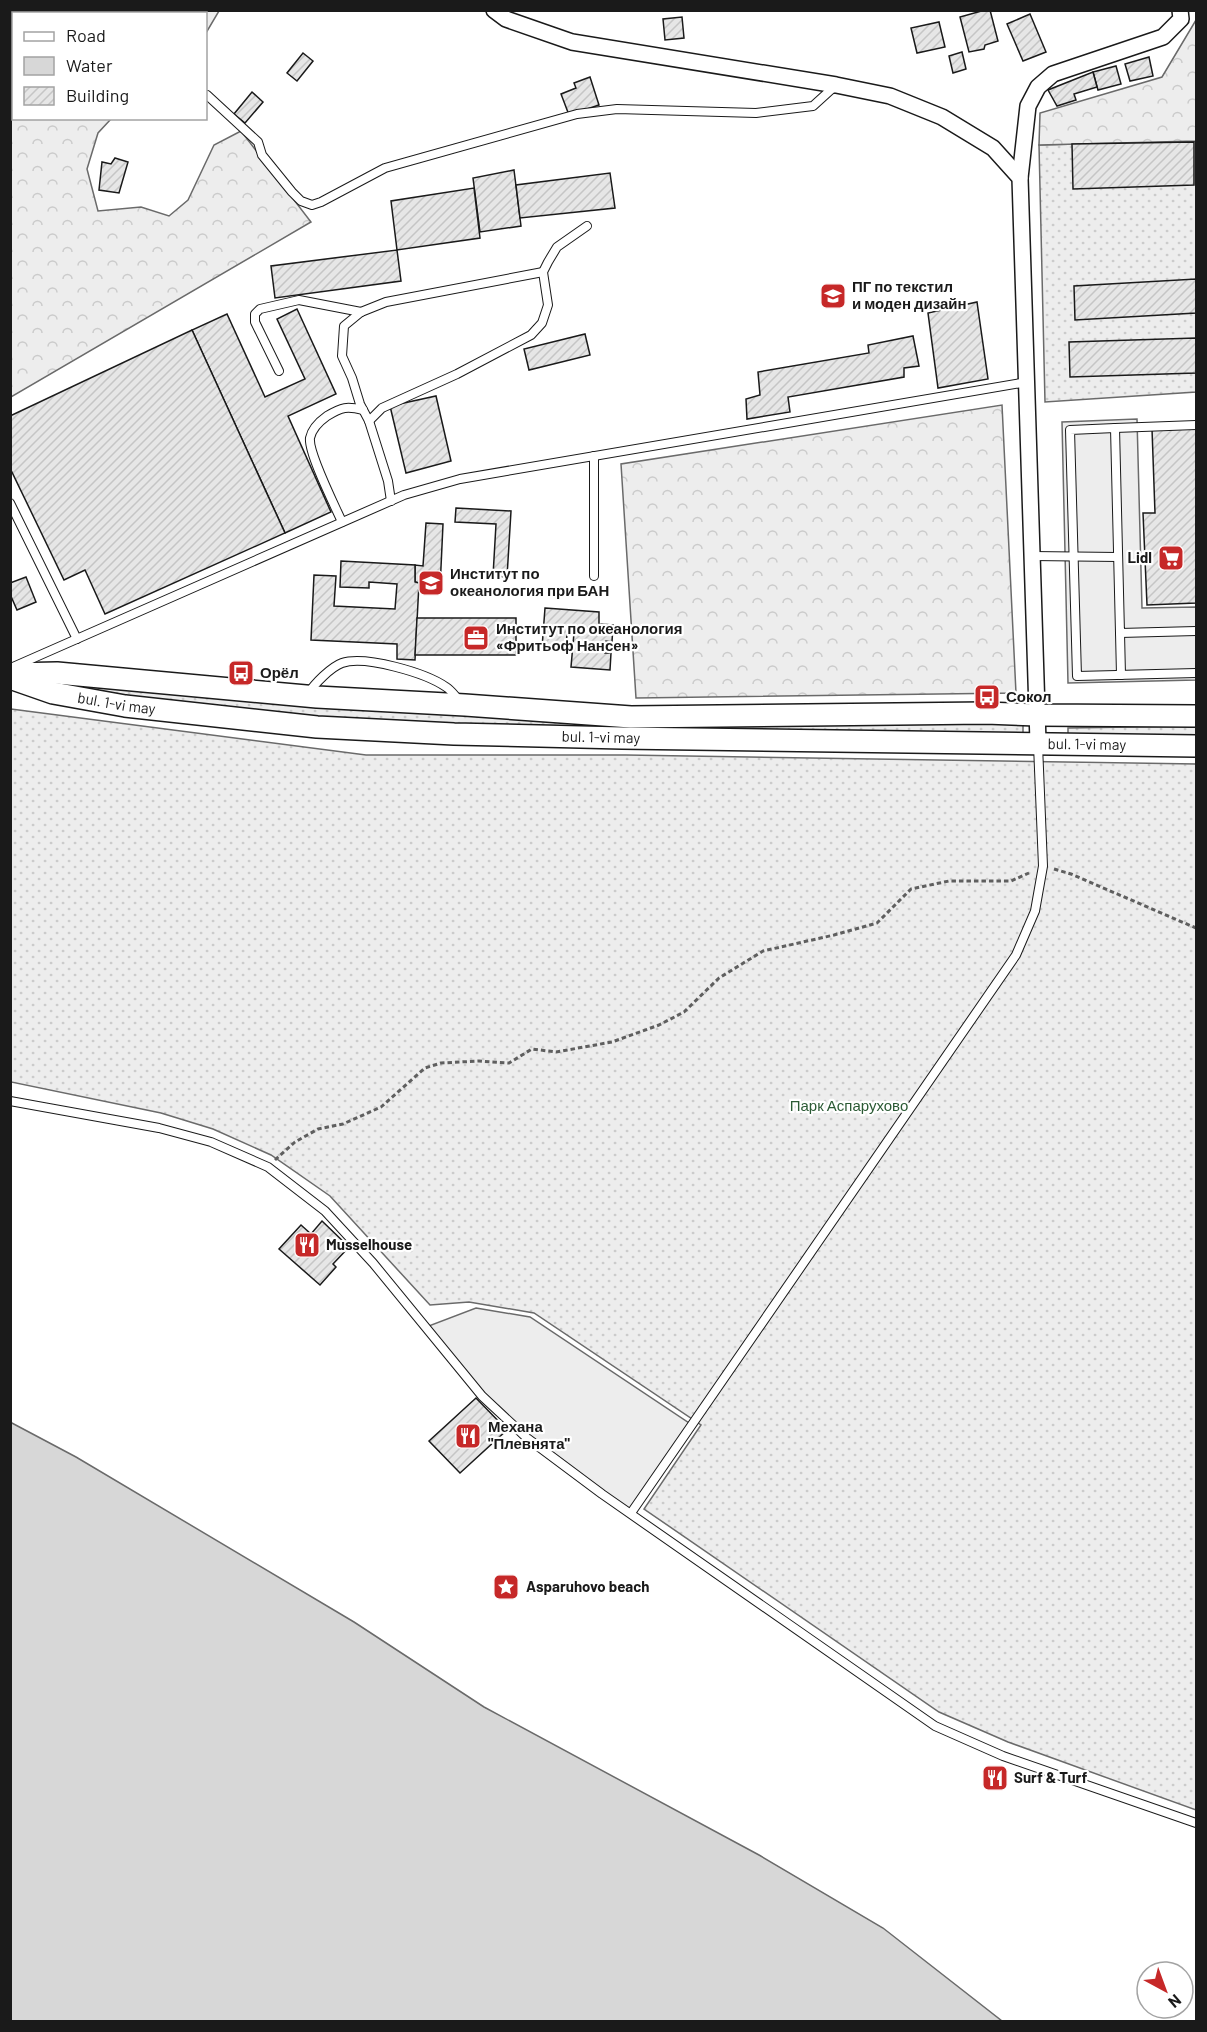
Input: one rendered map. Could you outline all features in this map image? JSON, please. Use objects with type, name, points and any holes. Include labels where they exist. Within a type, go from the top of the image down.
[{"type":"main road","name":"bul. 1-vi may","points":[[10,674],[57,673],[307,696],[631,717],[986,713],[1037,716],[1197,716]]},
{"type":"main road","name":"bul. 1-vi may","points":[[10,678],[53,693],[125,706],[317,727],[454,734],[622,738],[1197,746]]},
{"type":"street","points":[[494,10],[506,19],[572,42],[836,85],[890,96],[942,117],[993,148],[1020,178]]},
{"type":"street","points":[[1038,742],[1020,178],[1028,106],[1038,87],[1053,74],[1163,37],[1181,19],[1180,10]]},
{"type":"lane","points":[[207,95],[258,142],[262,155],[292,192],[302,201],[312,205],[385,168],[578,114],[617,110],[756,113],[813,106],[836,85]]},
{"type":"lane","points":[[369,421],[382,408],[457,374],[531,335],[542,323],[548,306],[543,272],[557,247],[587,226]]},
{"type":"lane","points":[[391,501],[388,481],[369,421],[342,356],[344,326],[361,312],[386,302],[543,272]]},
{"type":"lane","points":[[279,371],[255,322],[255,314],[261,309],[299,300],[361,312]]},
{"type":"lane","points":[[10,668],[404,495],[460,478],[1026,382]]},
{"type":"lane","points":[[342,522],[314,456],[310,438],[318,423],[329,415],[347,406],[363,410]]},
{"type":"lane","points":[[1197,425],[1070,430],[1077,676],[1197,673]]},
{"type":"lane","points":[[1115,428],[1121,675]]},
{"type":"lane","points":[[594,456],[594,576]]},
{"type":"lane","points":[[10,502],[77,639]]},
{"type":"lane","points":[[1032,556],[1118,557]]},
{"type":"lane","points":[[1120,633],[1197,631]]},
{"type":"lane","points":[[307,696],[314,685],[341,663],[357,661],[420,673],[446,687],[465,705]]},
{"type":"lane","points":[[631,1513],[1016,955],[1035,911],[1043,866],[1038,742]]},
{"type":"lane","points":[[10,1101],[159,1128],[212,1142],[268,1167],[325,1212],[365,1254],[482,1396],[527,1438],[631,1513],[935,1726],[1003,1756],[1197,1822]]},
{"type":"path","points":[[1043,866],[1071,874],[1197,928]]},
{"type":"path","points":[[268,1167],[295,1142],[318,1129],[343,1124],[381,1107],[425,1068],[441,1063],[479,1061],[509,1063],[532,1049],[556,1052],[612,1042],[658,1025],[684,1012],[719,978],[764,951],[877,923],[911,889],[950,881],[1011,881],[1034,871],[1032,880]]},
{"type":"green space","points":[[37,10],[219,11],[207,31],[207,12],[34,12]]},
{"type":"green space","points":[[1196,20],[1196,141],[1039,145],[1040,113],[1162,77]]},
{"type":"green space","points":[[12,24],[12,120],[110,120],[98,133],[87,169],[98,211],[141,207],[169,216],[188,200],[214,145],[241,131],[311,222],[11,397],[10,25]]},
{"type":"green space","points":[[1196,141],[1196,392],[1045,402],[1039,145]]},
{"type":"green space","points":[[1002,405],[1016,693],[636,698],[621,464]]},
{"type":"green space","points":[[11,674],[465,705],[1023,715],[1023,742],[454,734],[125,706]]},
{"type":"green space","name":"Парк Аспарухово","points":[[11,709],[366,755],[626,755],[1196,764],[1196,1810],[1008,1742],[939,1712],[644,1509],[701,1425],[534,1313],[469,1302],[430,1305],[330,1196],[271,1155],[213,1129],[161,1113],[11,1082]]},
{"type":"green space","points":[[1196,726],[1196,739],[1068,736],[1068,728]]},
{"type":"shaded area","points":[[1137,419],[1142,608],[1196,607],[1196,680],[1068,683],[1062,422]]},
{"type":"shaded area","points":[[476,1308],[530,1317],[692,1425],[631,1513],[527,1438],[482,1396],[426,1327]]},
{"type":"water","points":[[10,1422],[76,1457],[354,1622],[484,1707],[759,1855],[883,1928],[1002,2021],[11,2021]]},
{"type":"building","points":[[990,10],[998,41],[985,45],[984,49],[969,52],[960,17]]},
{"type":"building","points":[[1030,14],[1046,52],[1023,61],[1007,24]]},
{"type":"building","points":[[682,17],[684,38],[665,40],[663,19]]},
{"type":"building","points":[[939,22],[945,47],[917,53],[911,28]]},
{"type":"building","points":[[962,52],[966,69],[953,73],[949,56]]},
{"type":"building","points":[[303,53],[313,61],[297,81],[287,73]]},
{"type":"building","points":[[1149,57],[1153,76],[1130,81],[1125,64]]},
{"type":"building","points":[[1116,66],[1121,84],[1098,90],[1093,72]]},
{"type":"building","points":[[1093,72],[1097,87],[1074,94],[1076,100],[1057,106],[1048,90]]},
{"type":"building","points":[[590,77],[599,105],[569,115],[561,94],[576,88],[574,83]]},
{"type":"building","points":[[252,92],[263,102],[245,123],[234,114]]},
{"type":"building","points":[[1194,142],[1194,185],[1073,189],[1072,144]]},
{"type":"building","points":[[115,158],[128,162],[119,193],[99,190],[102,162],[111,164]]},
{"type":"building","points":[[514,170],[521,226],[480,232],[473,178]]},
{"type":"building","points":[[610,173],[615,208],[520,218],[516,185]]},
{"type":"building","points":[[474,188],[480,238],[397,250],[391,201]]},
{"type":"building","points":[[397,250],[401,281],[275,298],[271,266]]},
{"type":"building","points":[[1196,279],[1196,313],[1075,320],[1074,286]]},
{"type":"building","points":[[977,302],[988,379],[938,388],[928,313]]},
{"type":"building","points":[[297,309],[336,394],[288,416],[331,512],[285,533],[192,330],[227,314],[265,397],[305,379],[277,319]]},
{"type":"building","points":[[192,330],[285,533],[105,614],[85,570],[64,580],[10,468],[10,416]]},
{"type":"building","points":[[585,334],[590,355],[529,370],[524,349]]},
{"type":"building","points":[[913,336],[919,366],[904,368],[904,377],[788,397],[790,412],[747,419],[746,399],[760,395],[758,372],[869,353],[868,345]]},
{"type":"building","points":[[1196,338],[1196,373],[1070,377],[1069,342]]},
{"type":"building","points":[[436,396],[451,461],[406,473],[390,406]]},
{"type":"building","name":"Lidl","points":[[1196,428],[1196,603],[1147,605],[1143,513],[1155,513],[1152,429]]},
{"type":"building","points":[[456,508],[511,511],[507,577],[493,576],[496,524],[455,522]]},
{"type":"building","points":[[426,523],[443,524],[440,589],[419,588],[419,583],[415,582],[415,565],[423,566]]},
{"type":"building","points":[[341,561],[415,565],[415,582],[419,583],[415,660],[397,659],[397,644],[311,640],[314,575],[336,576],[334,606],[395,609],[397,584],[369,582],[369,588],[340,587]]},
{"type":"building","points":[[26,577],[36,602],[17,610],[10,594],[10,583]]},
{"type":"building","points":[[545,608],[599,612],[599,624],[613,625],[612,642],[606,641],[605,653],[611,653],[610,670],[571,667],[574,633],[567,633],[566,649],[542,648]]},
{"type":"building","points":[[417,618],[516,618],[516,655],[415,655]]},
{"type":"building","points":[[322,1221],[349,1247],[333,1264],[336,1267],[320,1285],[279,1249],[301,1225],[311,1234]]},
{"type":"building","name":"Механа \"Плевнята\"","points":[[476,1398],[507,1430],[460,1473],[429,1441]]},
{"type":"place","name":"ПГ по текстил и моден дизайн","points":[[833,296]]},
{"type":"place","name":"Lidl","points":[[1171,558]]},
{"type":"place","name":"Институт по океанология при БАН","points":[[431,583]]},
{"type":"place","name":"Институт по океанология «Фритьоф Нансен»","points":[[476,638]]},
{"type":"place","name":"Орёл","points":[[241,673]]},
{"type":"place","name":"Сокол","points":[[987,697]]},
{"type":"place","name":"Musselhouse","points":[[307,1245]]},
{"type":"place","name":"Механа \"Плевнята\"","points":[[468,1436]]},
{"type":"place","name":"Asparuhovo beach","points":[[506,1587]]},
{"type":"place","name":"Surf & Turf","points":[[995,1778]]}]
